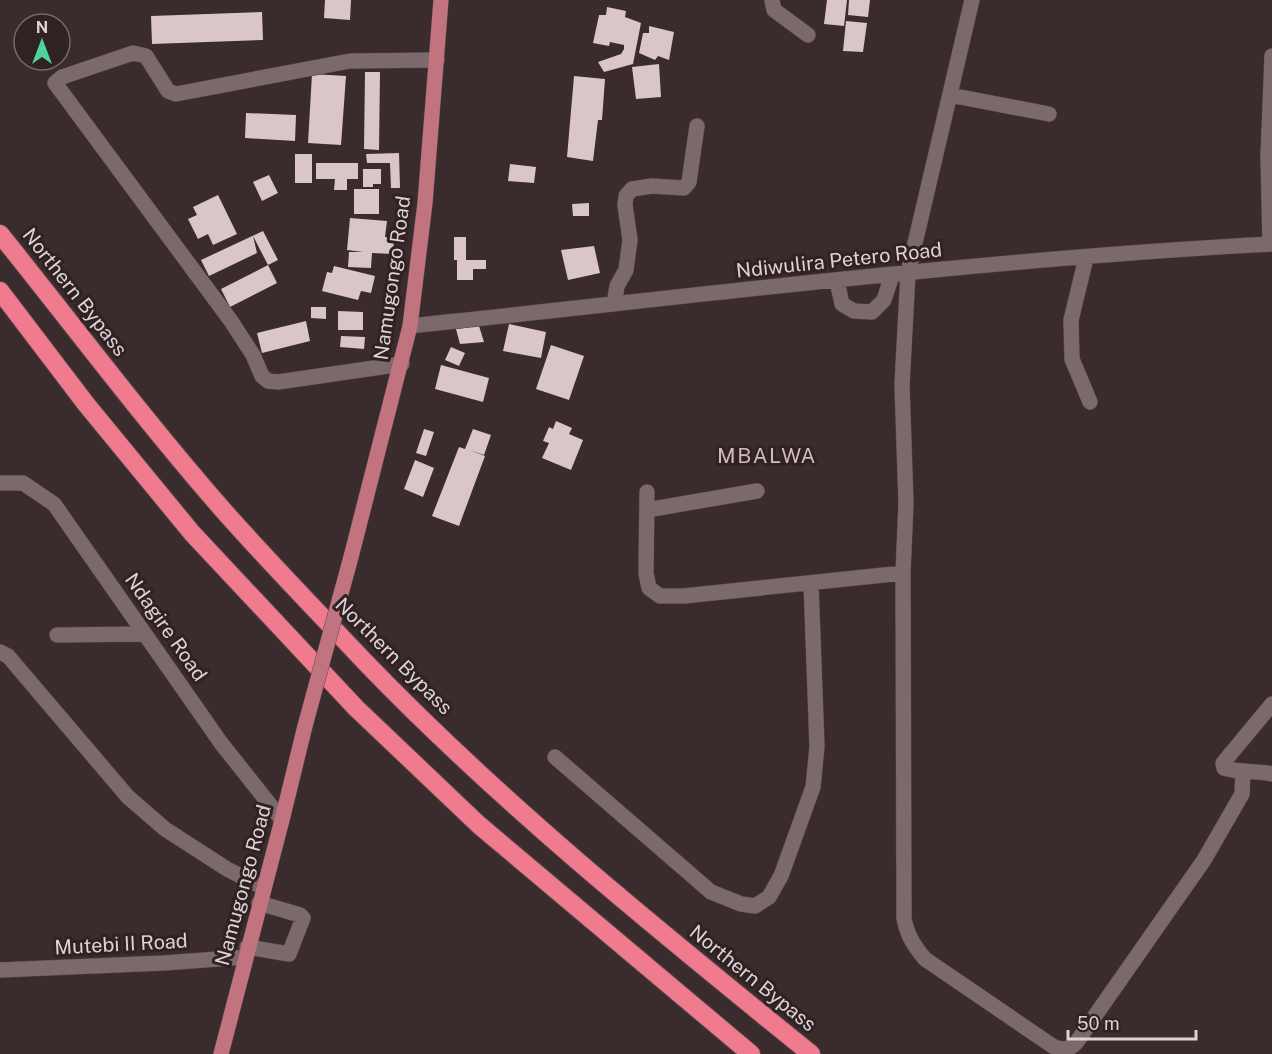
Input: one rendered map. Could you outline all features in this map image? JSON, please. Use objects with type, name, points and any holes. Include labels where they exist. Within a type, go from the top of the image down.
[{"type":"highway","name":"Northern Bypass","points":[[0,234],[117,382],[223,509],[368,664],[501,792],[638,913],[811,1054]]},
{"type":"highway","points":[[0,291],[86,404],[192,533],[356,708],[479,825],[751,1054]]},
{"type":"main road","name":"Namugongo Road","points":[[221,1054],[305,726],[402,364],[410,326],[425,203],[441,0]]},
{"type":"street","points":[[772,0],[774,10],[808,35]]},
{"type":"street","points":[[972,0],[908,273],[902,384],[906,504],[903,573],[904,918],[906,931],[914,946],[925,959],[1054,1047],[1063,1050],[1071,1048],[1204,860],[1242,794],[1243,771]]},
{"type":"street","points":[[402,364],[278,382],[268,381],[261,376],[253,355],[231,321],[55,83],[62,77],[133,53],[146,56],[168,91],[176,94],[350,61],[437,60]]},
{"type":"street","points":[[1271,244],[1268,156],[1272,56]]},
{"type":"street","points":[[950,95],[1048,114]]},
{"type":"street","points":[[614,304],[617,286],[626,270],[630,240],[625,205],[626,196],[632,189],[652,186],[684,188],[689,182],[697,126]]},
{"type":"street","name":"Ndiwulira Petero Road","points":[[410,326],[908,273],[1271,244]]},
{"type":"street","points":[[1086,258],[1071,320],[1072,359],[1090,402]]},
{"type":"street","points":[[837,281],[842,304],[854,311],[872,312],[884,300],[892,275]]},
{"type":"street","name":"Ndagire Road","points":[[0,483],[23,483],[54,504],[221,743],[282,820]]},
{"type":"street","points":[[647,510],[757,491]]},
{"type":"street","points":[[647,492],[646,573],[648,588],[660,596],[684,596],[812,584],[903,573]]},
{"type":"street","points":[[555,757],[711,892],[741,904],[755,906],[769,897],[781,876],[813,788],[817,747],[812,584]]},
{"type":"street","points":[[57,635],[145,634]]},
{"type":"street","points":[[0,652],[8,656],[128,797],[165,829],[227,869],[264,888]]},
{"type":"street","points":[[1272,704],[1223,763],[1224,768],[1272,774]]},
{"type":"street","name":"Mutebi II Road","points":[[0,970],[164,963],[246,952],[290,954],[302,917],[259,903]]},
{"type":"building","points":[[325,0],[351,0],[350,20],[324,18]]},
{"type":"building","points":[[827,0],[847,0],[844,26],[824,24]]},
{"type":"building","points":[[849,0],[870,0],[868,17],[848,15]]},
{"type":"building","points":[[607,7],[626,11],[625,17],[641,23],[633,64],[604,72],[598,62],[621,54],[624,49],[624,45],[610,42],[609,46],[593,43],[599,15],[606,15]]},
{"type":"building","points":[[262,12],[263,40],[152,44],[151,16]]},
{"type":"building","points":[[846,21],[867,23],[863,52],[843,51]]},
{"type":"building","points":[[649,26],[674,32],[669,60],[658,56],[655,60],[639,53],[643,33],[649,33]]},
{"type":"building","points":[[659,64],[661,97],[636,99],[632,67]]},
{"type":"building","points":[[365,72],[380,72],[379,150],[364,149]]},
{"type":"building","points":[[312,74],[346,76],[341,145],[308,143]]},
{"type":"building","points":[[574,76],[605,79],[602,120],[598,120],[593,161],[567,157]]},
{"type":"building","points":[[246,113],[296,115],[295,141],[245,138]]},
{"type":"building","points":[[399,153],[400,188],[391,188],[390,163],[367,163],[366,154]]},
{"type":"building","points":[[295,154],[312,154],[312,183],[295,183]]},
{"type":"building","points":[[316,163],[358,163],[358,179],[347,179],[347,190],[334,190],[335,179],[316,179]]},
{"type":"building","points":[[510,164],[536,167],[534,183],[508,181]]},
{"type":"building","points":[[363,169],[381,169],[381,184],[363,187]]},
{"type":"building","points":[[269,175],[278,193],[262,201],[253,182]]},
{"type":"building","points":[[354,189],[379,189],[379,214],[354,214]]},
{"type":"building","points":[[218,195],[237,234],[213,245],[208,234],[198,239],[188,219],[197,215],[193,207]]},
{"type":"building","points":[[589,203],[589,216],[573,216],[572,204]]},
{"type":"building","points":[[350,218],[387,221],[385,237],[394,238],[393,254],[372,253],[371,268],[348,267],[349,252],[363,252],[347,250]]},
{"type":"building","points":[[263,231],[278,260],[268,265],[253,236],[257,253],[209,276],[201,260]]},
{"type":"building","points":[[454,237],[466,237],[466,260],[486,260],[486,269],[473,269],[473,280],[457,280]]},
{"type":"building","points":[[594,246],[600,273],[568,280],[561,250]]},
{"type":"building","points":[[268,265],[277,283],[230,307],[221,289]]},
{"type":"building","points":[[334,266],[375,276],[371,293],[361,291],[358,300],[322,291],[327,272],[332,273]]},
{"type":"building","points":[[311,307],[326,307],[326,319],[311,318]]},
{"type":"building","points":[[338,311],[363,312],[363,330],[338,330]]},
{"type":"building","points":[[306,321],[310,341],[262,353],[257,333]]},
{"type":"building","points":[[509,324],[546,332],[541,358],[503,351]]},
{"type":"building","points":[[479,326],[484,342],[460,344],[456,329]]},
{"type":"building","points":[[341,336],[365,337],[364,349],[340,347]]},
{"type":"building","points":[[551,345],[584,356],[569,400],[536,389]]},
{"type":"building","points":[[451,347],[465,353],[459,366],[445,360]]},
{"type":"building","points":[[441,365],[489,378],[483,402],[435,389]]},
{"type":"building","points":[[556,421],[572,428],[569,434],[583,440],[571,470],[542,458],[549,443],[543,441],[549,427],[553,429]]},
{"type":"building","points":[[424,429],[434,432],[426,456],[416,453]]},
{"type":"building","points":[[473,429],[491,435],[484,455],[469,450],[485,456],[459,526],[432,516],[459,447],[465,449]]},
{"type":"building","points":[[415,460],[434,468],[423,497],[404,489]]},
{"type":"district","name":"MBALWA","points":[[767,456]]}]
